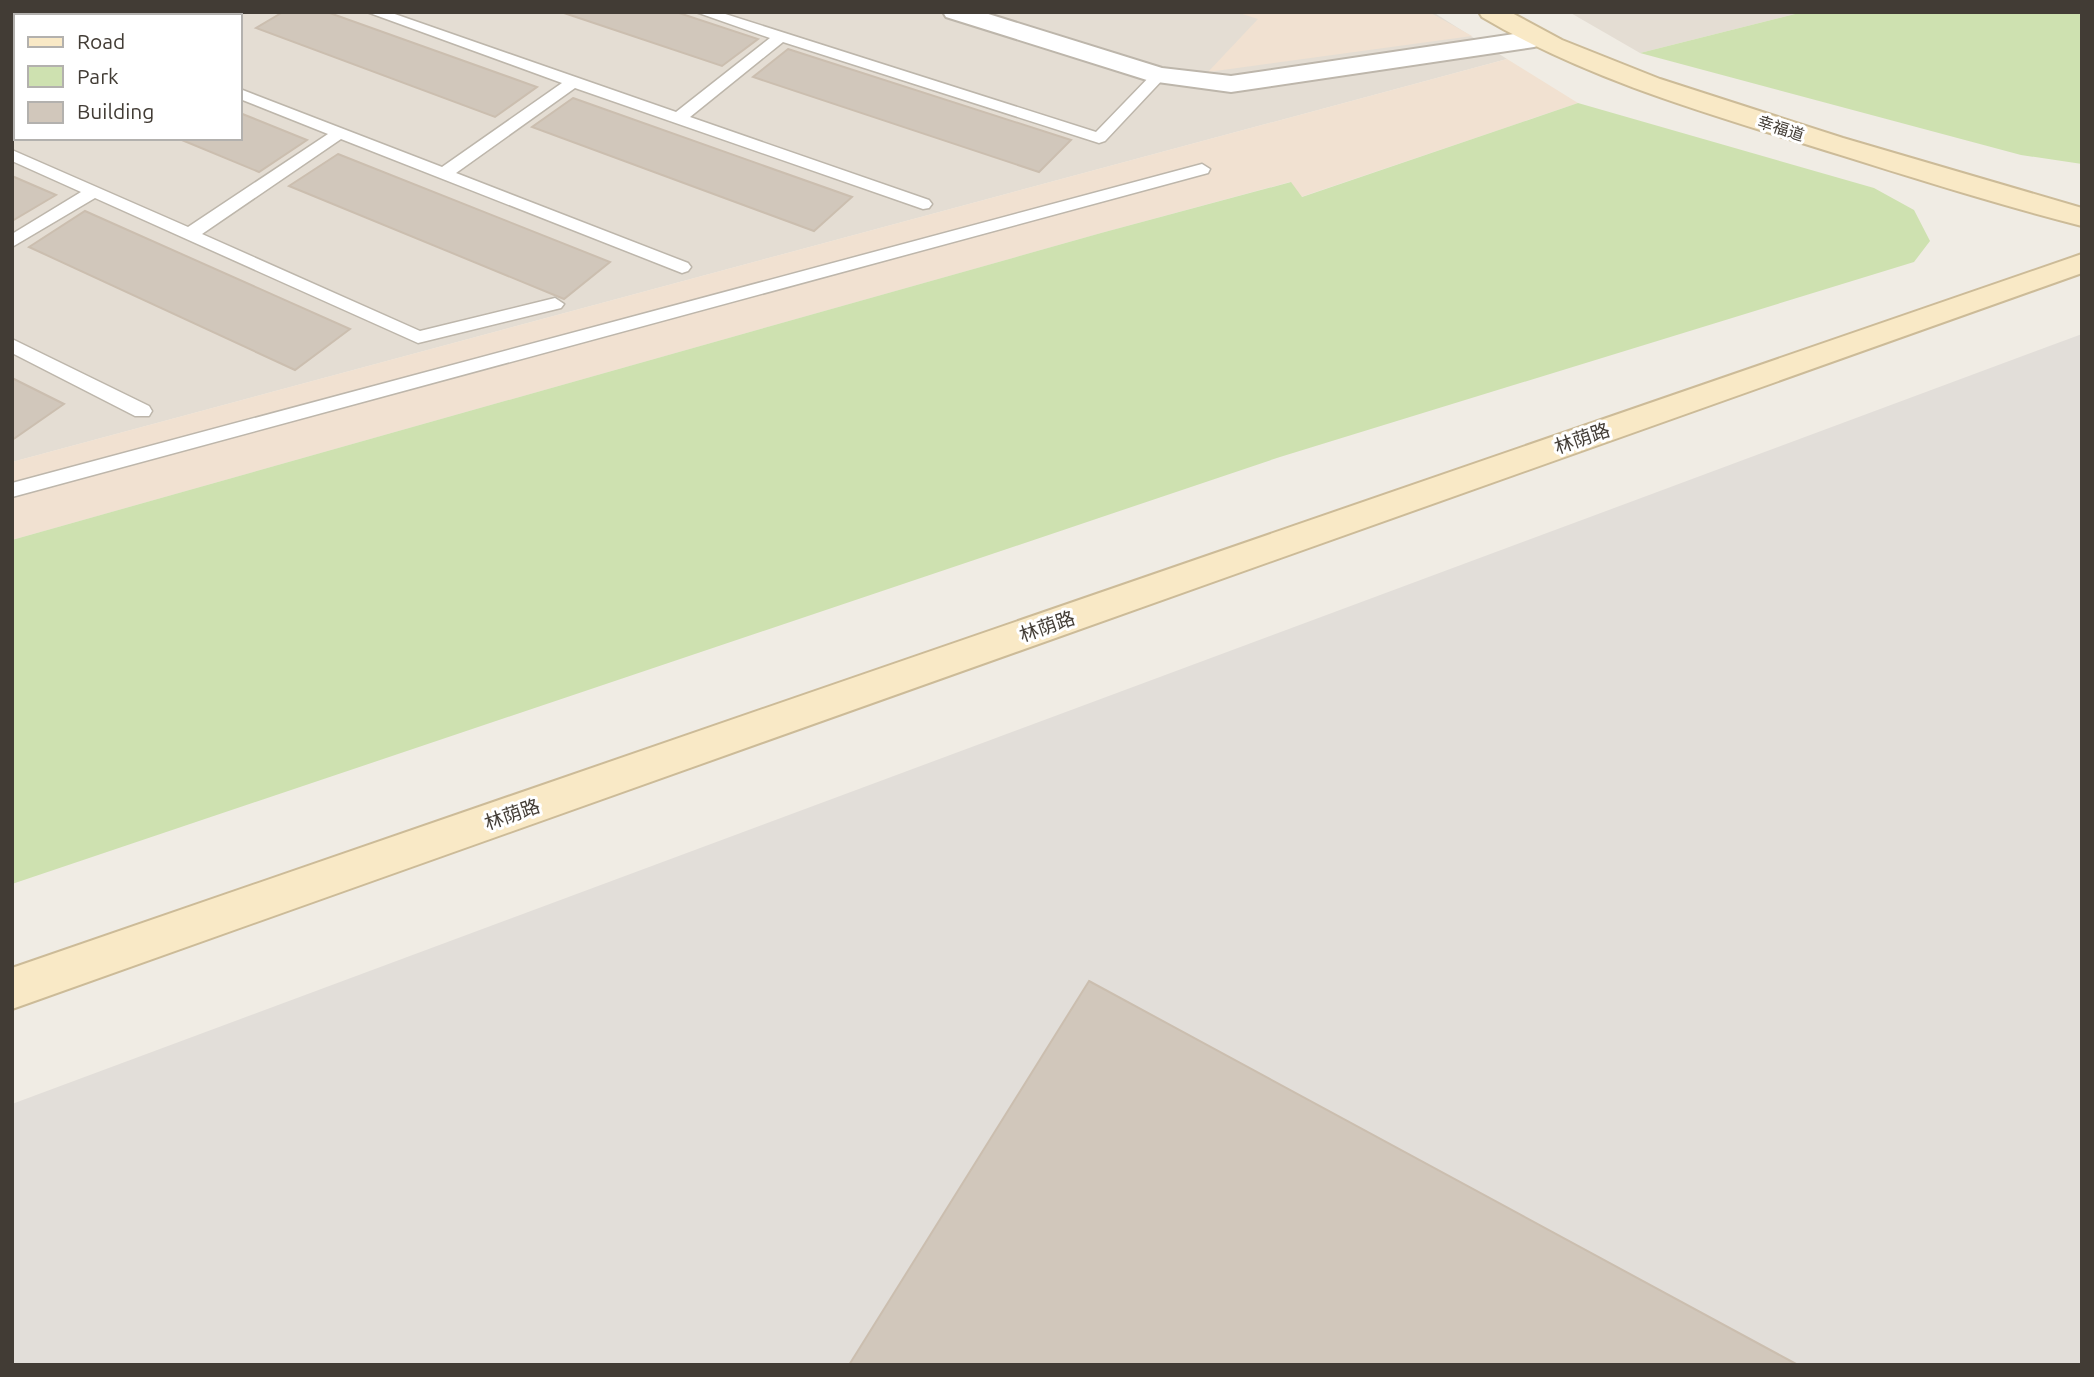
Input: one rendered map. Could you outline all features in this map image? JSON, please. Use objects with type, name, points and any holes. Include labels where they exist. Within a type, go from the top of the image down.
[{"type":"main road","name":"幸福道","points":[[1491,12],[1534,39],[1703,103],[1907,168],[2082,217]]},
{"type":"main road","name":"林荫路","points":[[12,989],[2082,263]]},
{"type":"street","points":[[955,12],[1159,75],[1231,84],[1534,39]]},
{"type":"lane","points":[[374,12],[923,204]]},
{"type":"lane","points":[[703,12],[1099,138],[1159,75]]},
{"type":"lane","points":[[678,119],[781,37]]},
{"type":"lane","points":[[444,174],[573,82]]},
{"type":"lane","points":[[242,95],[682,267]]},
{"type":"lane","points":[[190,234],[340,134]]},
{"type":"lane","points":[[12,155],[418,337],[555,303]]},
{"type":"lane","points":[[12,490],[1202,169]]},
{"type":"lane","points":[[12,242],[95,191]]},
{"type":"lane","points":[[12,345],[142,411]]},
{"type":"shaded area","points":[[12,12],[1433,12],[1507,59],[12,462]]},
{"type":"shaded area","points":[[1236,12],[1429,12],[1472,36],[1208,72],[1258,19]]},
{"type":"shaded area","points":[[1569,12],[1803,12],[1640,53]]},
{"type":"shaded area","points":[[1507,59],[1578,103],[1301,197],[1290,182],[12,540],[12,462]]},
{"type":"shaded area","points":[[2082,334],[2082,1365],[12,1365],[12,1104]]},
{"type":"green space","points":[[1803,12],[2082,12],[2082,164],[2021,155],[1640,53]]},
{"type":"green space","points":[[1578,103],[1874,188],[1914,210],[1930,241],[1914,262],[1280,457],[12,884],[12,540],[1101,233],[1291,182],[1302,197]]},
{"type":"building","points":[[283,12],[327,12],[537,87],[495,117],[256,28]]},
{"type":"building","points":[[561,12],[676,12],[758,39],[722,66]]},
{"type":"building","points":[[788,49],[1071,140],[1039,172],[753,77]]},
{"type":"building","points":[[573,98],[852,197],[814,231],[532,127]]},
{"type":"building","points":[[242,114],[307,140],[259,172],[182,140],[242,140]]},
{"type":"building","points":[[338,154],[610,262],[564,299],[289,186]]},
{"type":"building","points":[[12,176],[56,195],[12,221]]},
{"type":"building","points":[[85,211],[350,329],[295,370],[29,247]]},
{"type":"building","points":[[12,378],[64,404],[12,440]]},
{"type":"building","points":[[1089,981],[1798,1365],[849,1365]]}]
